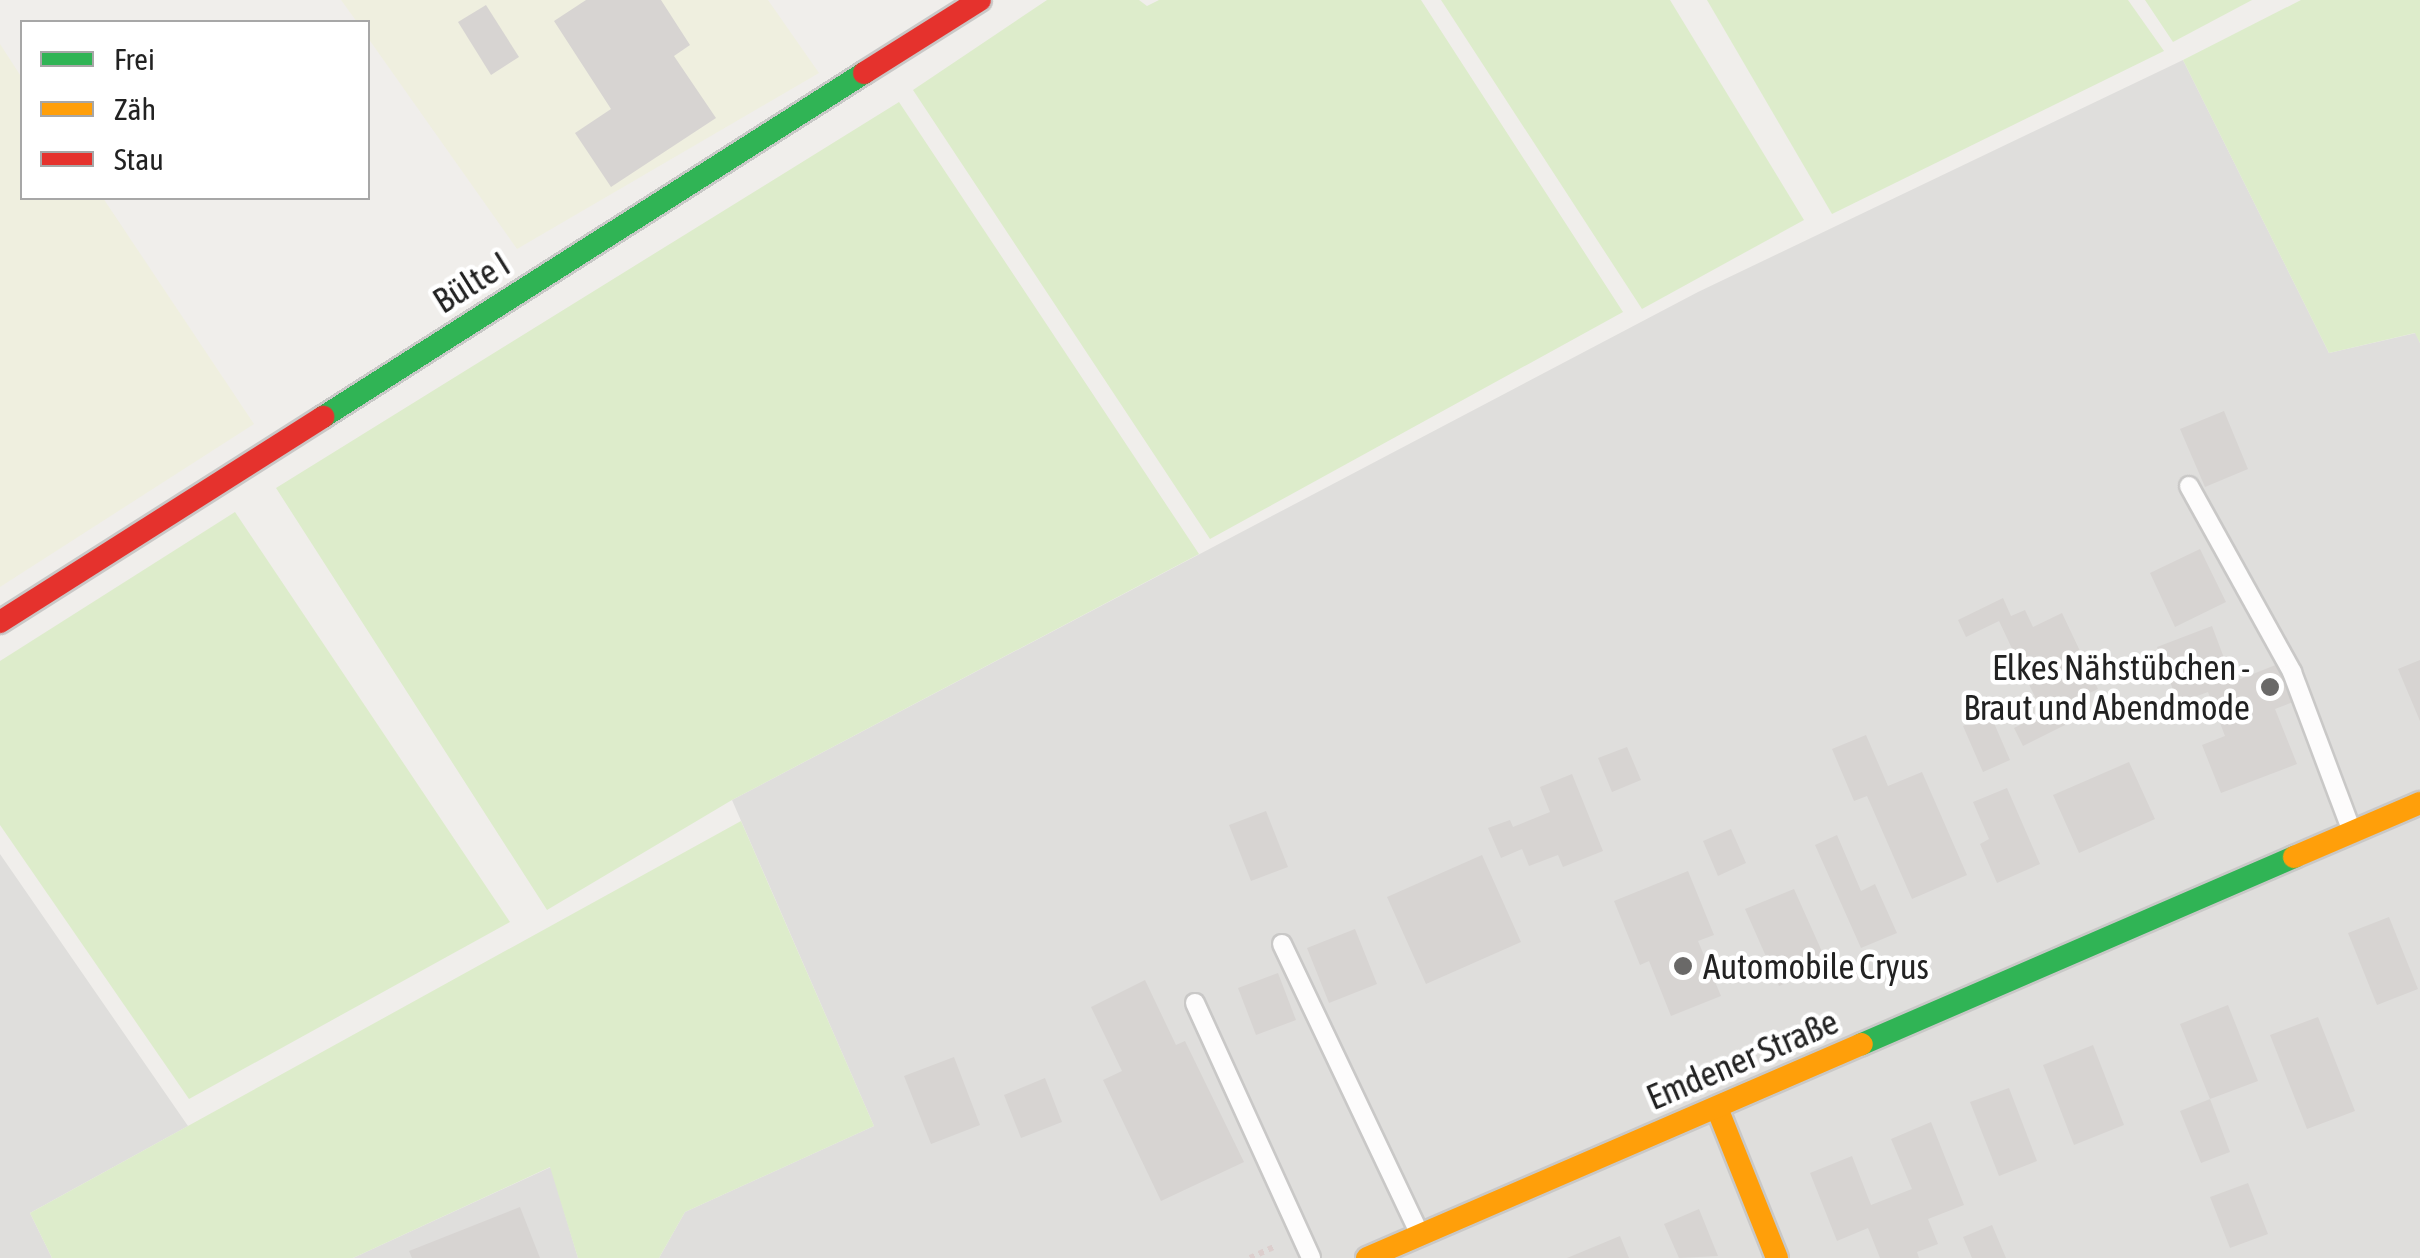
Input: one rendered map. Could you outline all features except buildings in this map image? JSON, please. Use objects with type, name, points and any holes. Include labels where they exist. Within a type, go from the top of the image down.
[{"type":"street","name":"Bülte I","points":[[0,622],[980,0]]},
{"type":"street","name":"Emdener Straße","points":[[1367,1258],[2420,803]]},
{"type":"street","points":[[1717,1108],[1777,1258]]},
{"type":"lane","points":[[2189,486],[2292,672],[2352,832]]},
{"type":"lane","points":[[1282,944],[1420,1235]]},
{"type":"lane","points":[[1195,1003],[1311,1258]]},
{"type":"shaded area","points":[[2183,60],[2329,353],[2416,333],[2420,343],[2420,1258],[659,1258],[685,1212],[874,1126],[732,800],[1698,292]]},
{"type":"shaded area","points":[[0,854],[188,1126],[30,1213],[52,1258],[0,1258]]},
{"type":"shaded area","points":[[551,1167],[578,1258],[353,1258]]},
{"type":"green space","points":[[341,0],[768,0],[819,73],[517,249],[370,41],[370,20],[356,20]]},
{"type":"green space","points":[[1047,0],[1139,0],[1147,6],[1159,0],[1421,0],[1623,312],[1210,539],[913,90]]},
{"type":"green space","points":[[1441,0],[1670,0],[1804,220],[1642,309]]},
{"type":"green space","points":[[1707,0],[2128,0],[2164,51],[1832,214]]},
{"type":"green space","points":[[2145,0],[2252,0],[2173,42]]},
{"type":"green space","points":[[2301,0],[2420,0],[2420,343],[2415,333],[2329,353],[2183,60]]},
{"type":"green space","points":[[0,44],[20,75],[20,200],[104,200],[254,424],[0,587]]},
{"type":"green space","points":[[899,102],[1199,554],[732,800],[547,910],[276,488]]},
{"type":"green space","points":[[235,512],[510,922],[189,1099],[0,825],[0,661]]},
{"type":"green space","points":[[741,821],[874,1126],[685,1212],[659,1258],[578,1258],[550,1167],[353,1258],[52,1258],[30,1213]]},
{"type":"traffic: fast","points":[[323,417],[864,73]]},
{"type":"traffic: fast","points":[[1862,1044],[2294,857]]},
{"type":"traffic: slow","points":[[2294,857],[2420,803]]},
{"type":"traffic: slow","points":[[1367,1258],[1862,1044]]},
{"type":"traffic: slow","points":[[1717,1108],[1777,1258]]},
{"type":"traffic: jam","points":[[864,73],[980,0]]},
{"type":"traffic: jam","points":[[0,622],[323,417]]},
{"type":"place","name":"Elkes Nähstübchen - Braut und Abendmode","points":[[2270,687]]},
{"type":"place","name":"Automobile Cryus","points":[[1683,966]]}]
